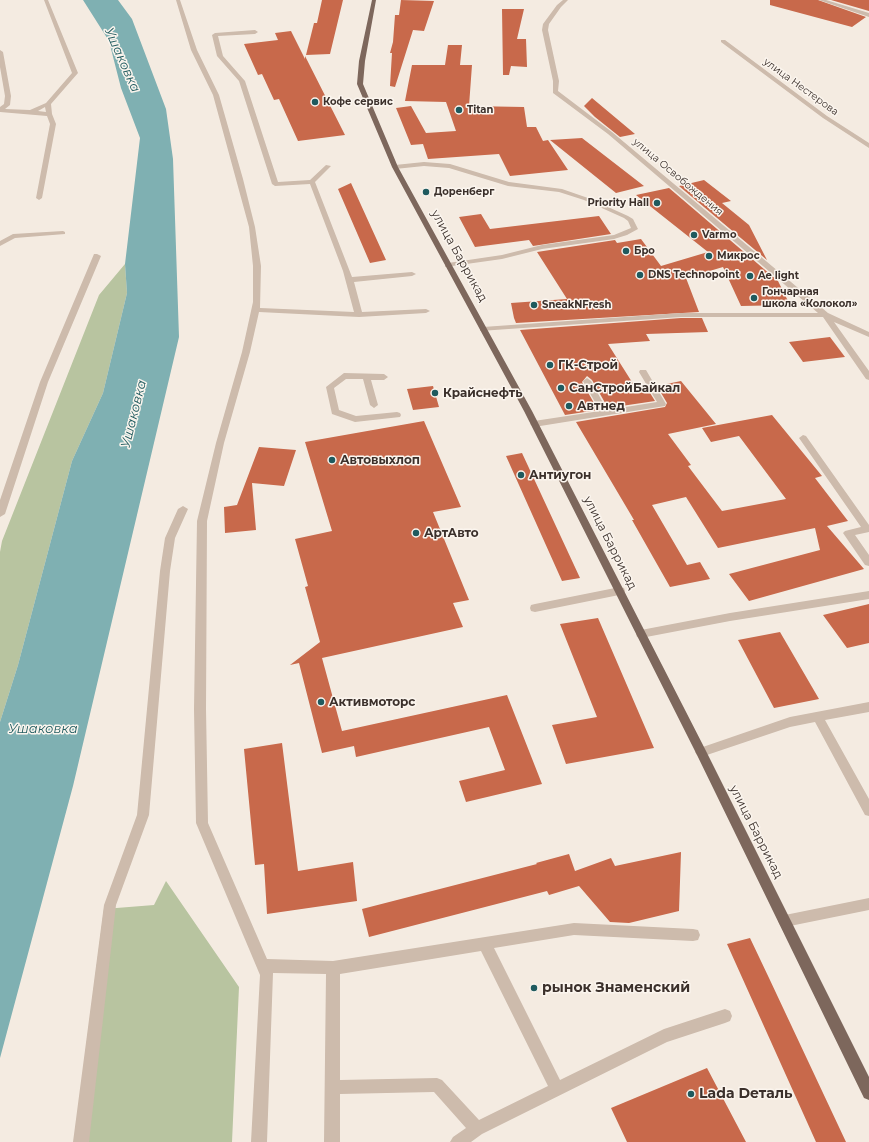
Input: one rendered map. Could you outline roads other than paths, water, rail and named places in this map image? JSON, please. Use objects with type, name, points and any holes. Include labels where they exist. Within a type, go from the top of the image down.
[{"type":"main road","name":"улица Баррикад","points":[[372,1],[362,61],[360,84],[395,167],[534,424],[620,591],[869,1093]]},
{"type":"street","points":[[31,112],[48,104],[74,73],[46,0]]},
{"type":"street","points":[[178,0],[194,50],[216,95],[252,227],[257,266],[257,302],[246,352],[220,443],[202,521],[200,709],[202,823],[267,975],[259,1142]]},
{"type":"street","name":"улица Освобождения","points":[[566,0],[559,6],[546,24],[545,30],[556,81],[555,92],[610,133],[825,316],[869,335]]},
{"type":"street","points":[[822,0],[869,15]]},
{"type":"street","points":[[255,32],[215,35],[220,56],[242,81],[262,138],[275,184],[312,182],[328,166]]},
{"type":"street","name":"улица Нестерова","points":[[723,41],[825,117],[869,146]]},
{"type":"street","points":[[0,52],[8,96],[7,105],[0,110]]},
{"type":"street","points":[[39,198],[53,124],[48,104]]},
{"type":"street","points":[[0,110],[50,114]]},
{"type":"street","points":[[395,167],[424,164],[450,166],[508,184],[560,190],[586,199],[626,217],[631,220],[635,228],[625,234],[614,237],[542,247],[502,257],[448,265]]},
{"type":"street","points":[[312,182],[349,280],[359,315]]},
{"type":"street","points":[[0,244],[13,236],[63,233]]},
{"type":"street","points":[[0,514],[44,382],[97,256]]},
{"type":"street","points":[[349,280],[412,274]]},
{"type":"street","points":[[255,310],[359,315],[426,311]]},
{"type":"street","points":[[483,328],[681,315],[825,316],[869,376]]},
{"type":"street","points":[[534,424],[662,404],[643,372]]},
{"type":"street","points":[[384,376],[344,376],[330,388],[335,412],[355,419],[397,415]]},
{"type":"street","points":[[366,377],[374,405]]},
{"type":"street","points":[[587,381],[606,413]]},
{"type":"street","points":[[803,438],[867,529],[848,533],[869,562]]},
{"type":"street","points":[[82,1142],[110,905],[143,815],[165,571],[170,538],[183,509]]},
{"type":"street","points":[[535,608],[620,591]]},
{"type":"street","points":[[641,634],[730,617],[869,595]]},
{"type":"street","points":[[701,752],[790,722],[869,707]]},
{"type":"street","points":[[818,716],[869,811]]},
{"type":"street","points":[[785,921],[869,904]]},
{"type":"street","points":[[263,966],[333,968],[574,929],[693,935]]},
{"type":"street","points":[[484,943],[557,1089]]},
{"type":"street","points":[[332,1142],[333,968]]},
{"type":"street","points":[[458,1142],[477,1129],[664,1036],[725,1016]]},
{"type":"street","points":[[332,1087],[437,1085],[477,1129]]},
{"type":"water","name":"Ушаковка","points":[[83,0],[118,0],[132,19],[166,109],[173,159],[179,337],[73,786],[0,1058],[0,722],[18,665],[72,461],[103,393],[127,293],[125,264],[140,138],[121,88],[109,41]]},
{"type":"place","name":"Кофе сервис","points":[[315,102]]},
{"type":"place","name":"Titan","points":[[459,110]]},
{"type":"place","name":"Доренберг","points":[[426,192]]},
{"type":"place","name":"Priority Hall","points":[[657,203]]},
{"type":"place","name":"Varmo","points":[[694,235]]},
{"type":"place","name":"Бро","points":[[626,251]]},
{"type":"place","name":"Микрос","points":[[709,256]]},
{"type":"place","name":"DNS Technopoint","points":[[640,275]]},
{"type":"place","name":"Ae light","points":[[750,276]]},
{"type":"place","name":"Гончарная школа «Колокол»","points":[[754,298]]},
{"type":"place","name":"SneakNFresh","points":[[534,305]]},
{"type":"place","name":"ГК-Строй","points":[[550,365]]},
{"type":"place","name":"СанСтройБайкал","points":[[561,388]]},
{"type":"place","name":"Крайснефть","points":[[435,393]]},
{"type":"place","name":"Автнед","points":[[569,406]]},
{"type":"place","name":"Автовыхлоп","points":[[332,460]]},
{"type":"place","name":"Антиугон","points":[[521,475]]},
{"type":"place","name":"АртАвто","points":[[416,533]]},
{"type":"place","name":"Активмоторс","points":[[321,702]]},
{"type":"place","name":"рынок Знаменский","points":[[534,988]]},
{"type":"place","name":"Lada Dеталь","points":[[691,1094]]}]
